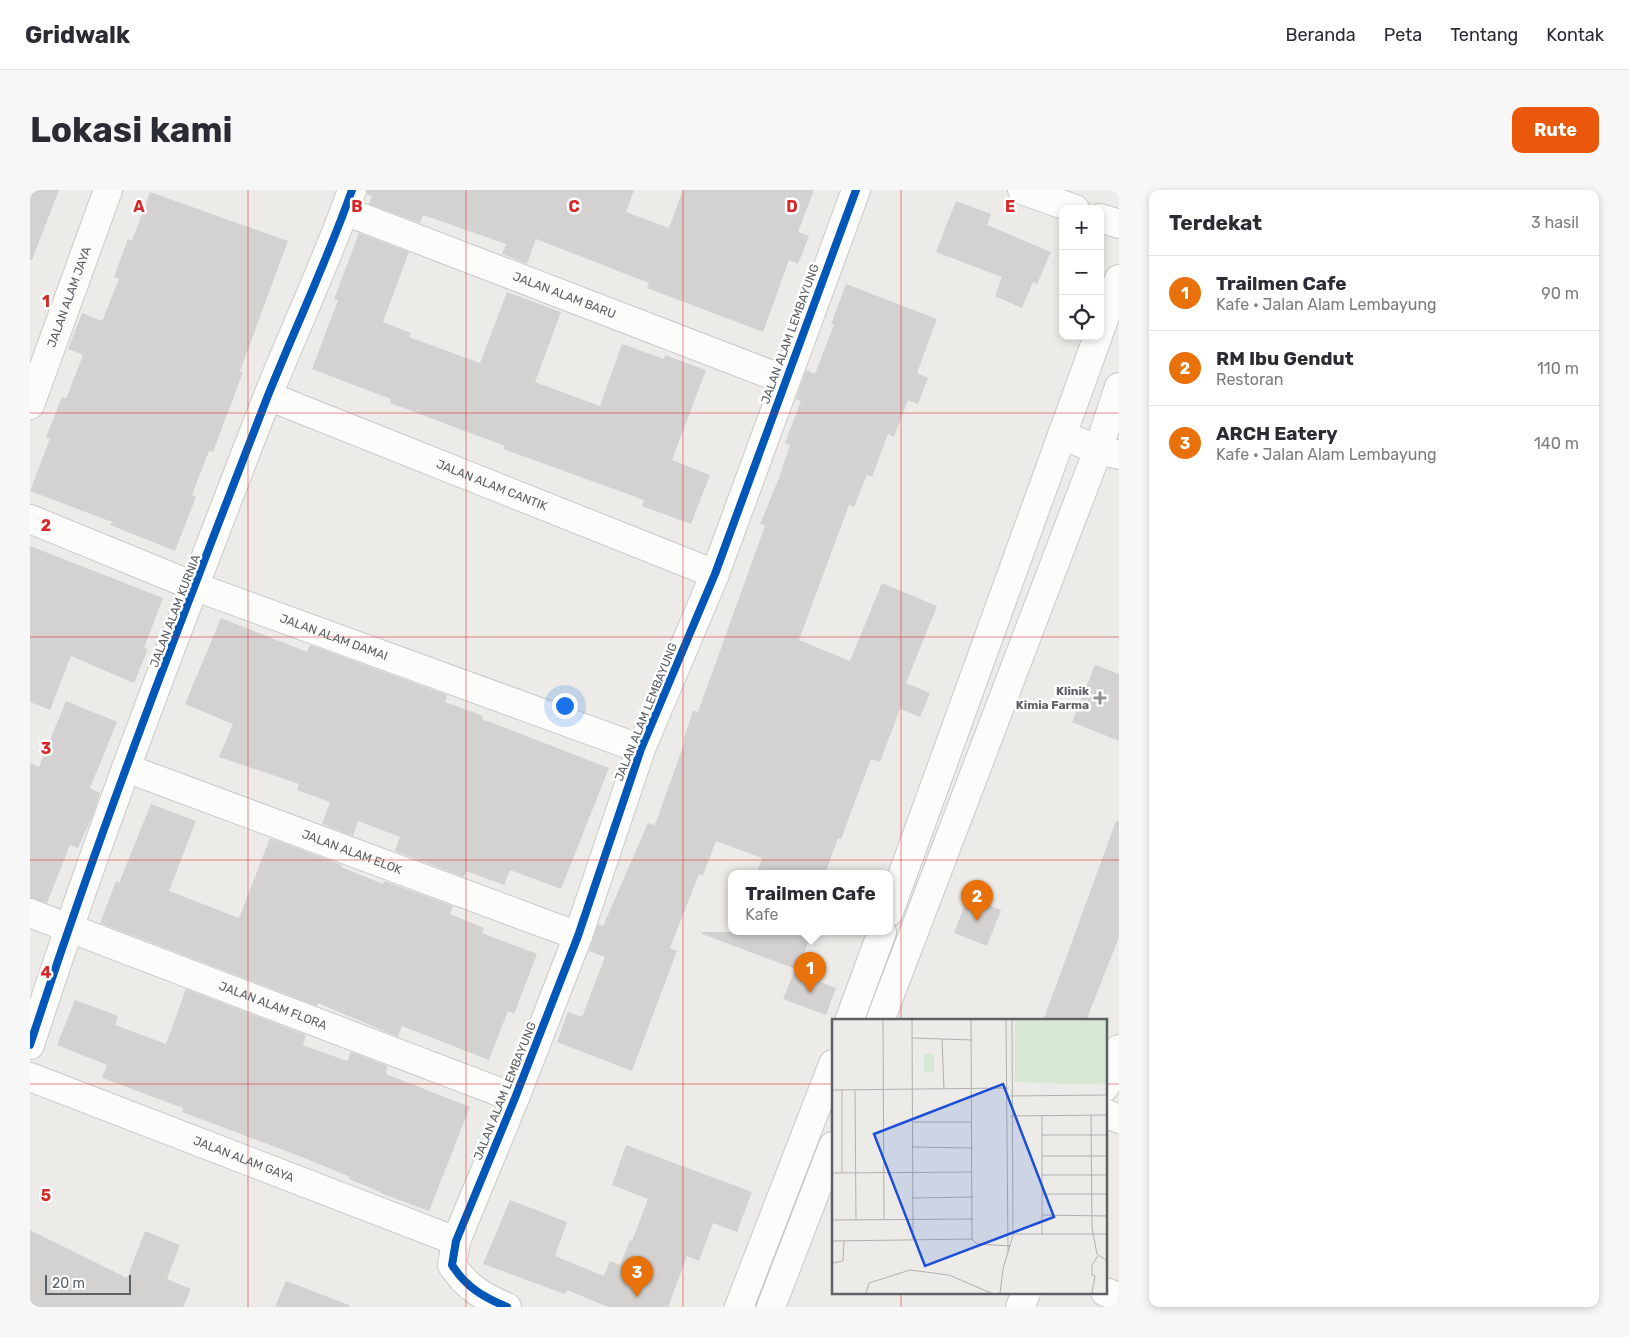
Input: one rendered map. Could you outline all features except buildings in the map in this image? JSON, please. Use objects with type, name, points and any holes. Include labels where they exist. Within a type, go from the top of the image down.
[{"type":"street","name":"JALAN ALAM JAYA","points":[[30,405],[108,190]]},
{"type":"street","name":"JALAN ALAM LEMBAYUNG","points":[[507,1307],[476,1292],[462,1281],[452,1265],[456,1241],[515,1098],[578,936],[641,749],[715,574],[856,190]]},
{"type":"street","points":[[1022,190],[1064,205]]},
{"type":"street","name":"JALAN ALAM BARU","points":[[349,201],[785,380]]},
{"type":"street","name":"JALAN ALAM KURNIA","points":[[30,1045],[68,928],[126,768],[268,396],[349,201]]},
{"type":"street","points":[[1104,219],[1119,224]]},
{"type":"street","points":[[1104,320],[1118,285]]},
{"type":"street","points":[[893,901],[1097,340]]},
{"type":"street","points":[[881,1019],[1108,452],[1119,387]]},
{"type":"street","name":"JALAN ALAM CANTIK","points":[[268,396],[715,574]]},
{"type":"street","points":[[1062,435],[1108,452]]},
{"type":"street","name":"JALAN ALAM DAMAI","points":[[30,519],[196,587],[641,749]]},
{"type":"street","name":"JALAN ALAM ELOK","points":[[126,768],[578,936]]},
{"type":"street","name":"JALAN ALAM FLORA","points":[[30,913],[515,1098]]},
{"type":"street","points":[[850,1019],[881,935]]},
{"type":"street","points":[[1106,1084],[1119,1049]]},
{"type":"street","points":[[740,1307],[832,1067]]},
{"type":"street","name":"JALAN ALAM GAYA","points":[[30,1077],[456,1241]]},
{"type":"street","points":[[1106,1114],[1119,1119]]},
{"type":"street","points":[[771,1307],[832,1149]]},
{"type":"street","points":[[1106,1292],[1119,1297]]},
{"type":"street","points":[[1020,1307],[1026,1294]]},
{"type":"cycle path","points":[[30,1045],[114,800],[174,639],[267,398],[332,243],[352,190]]},
{"type":"cycle path","points":[[507,1307],[476,1290],[457,1273],[452,1265],[456,1241],[515,1098],[578,936],[641,749],[715,574],[856,190]]},
{"type":"place","name":"Klinik Kimia Farma","points":[[1100,698]]},
{"type":"place","name":"RM Ibu Gendut","points":[[977,921]]},
{"type":"place","name":"Trailmen Cafe","points":[[810,993]]},
{"type":"place","name":"ARCH Eatery","points":[[637,1297]]}]
